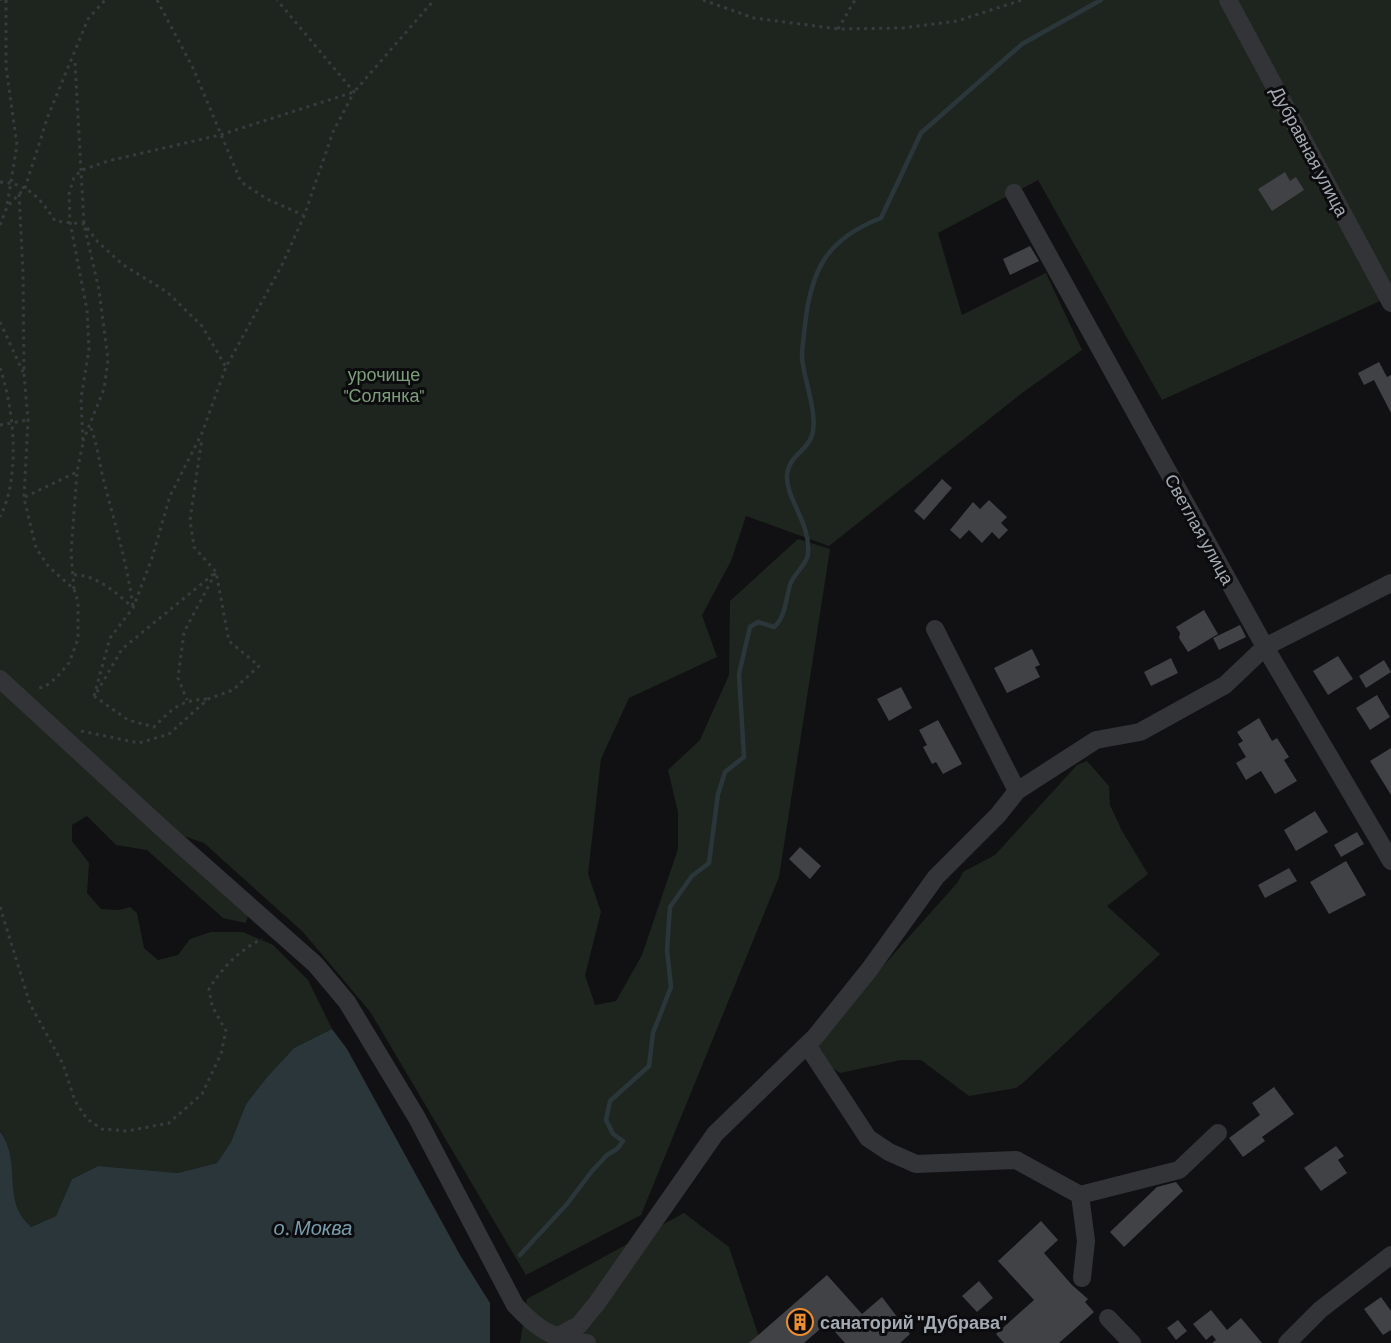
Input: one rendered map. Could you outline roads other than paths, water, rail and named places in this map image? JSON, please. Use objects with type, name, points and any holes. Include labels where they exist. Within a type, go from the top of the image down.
[{"type":"street","name":"Дубравная улица","points":[[1228,0],[1391,303]]},
{"type":"street","name":"Светлая улица","points":[[1014,194],[1265,647],[1391,861]]},
{"type":"street","points":[[557,1337],[579,1325],[597,1303],[715,1134],[811,1041],[869,970],[936,877],[998,815],[1017,791],[1096,740],[1140,732],[1225,685],[1265,647],[1391,583]]},
{"type":"street","points":[[934,629],[1017,791]]},
{"type":"street","points":[[4,683],[315,964],[347,1002],[417,1118],[515,1305],[533,1325],[563,1340],[587,1343]]},
{"type":"street","points":[[811,1041],[868,1138],[889,1152],[916,1164],[1016,1160],[1080,1195],[1179,1170],[1218,1133]]},
{"type":"street","points":[[1080,1195],[1086,1241],[1082,1278]]},
{"type":"street","points":[[1287,1343],[1320,1310],[1391,1255]]},
{"type":"street","points":[[1108,1318],[1132,1343]]},
{"type":"water","name":"о. Моква","points":[[332,1029],[347,1049],[460,1255],[490,1303],[490,1343],[0,1343],[0,1131],[7,1143],[10,1156],[16,1205],[31,1227],[56,1216],[72,1179],[98,1166],[178,1173],[217,1163],[231,1142],[246,1104],[268,1076],[294,1048]]},
{"type":"waterway","points":[[520,1255],[567,1204],[592,1171],[623,1141],[613,1134],[606,1120],[610,1101],[649,1066],[653,1033],[671,987],[667,950],[670,907],[692,876],[709,863],[718,794],[725,772],[744,757],[739,674],[750,627],[758,622],[774,627],[778,623],[790,585],[807,558],[806,532],[790,494],[787,476],[790,464],[808,443],[813,429],[814,419],[802,353],[808,305],[817,272],[835,246],[862,226],[881,218],[921,133],[1022,44],[1101,0]]},
{"type":"place","name":"санаторий \"Дубрава\"","points":[[800,1322]]},
{"type":"park label","name":"урочище \"Солянка\"","points":[[384,384]]}]
